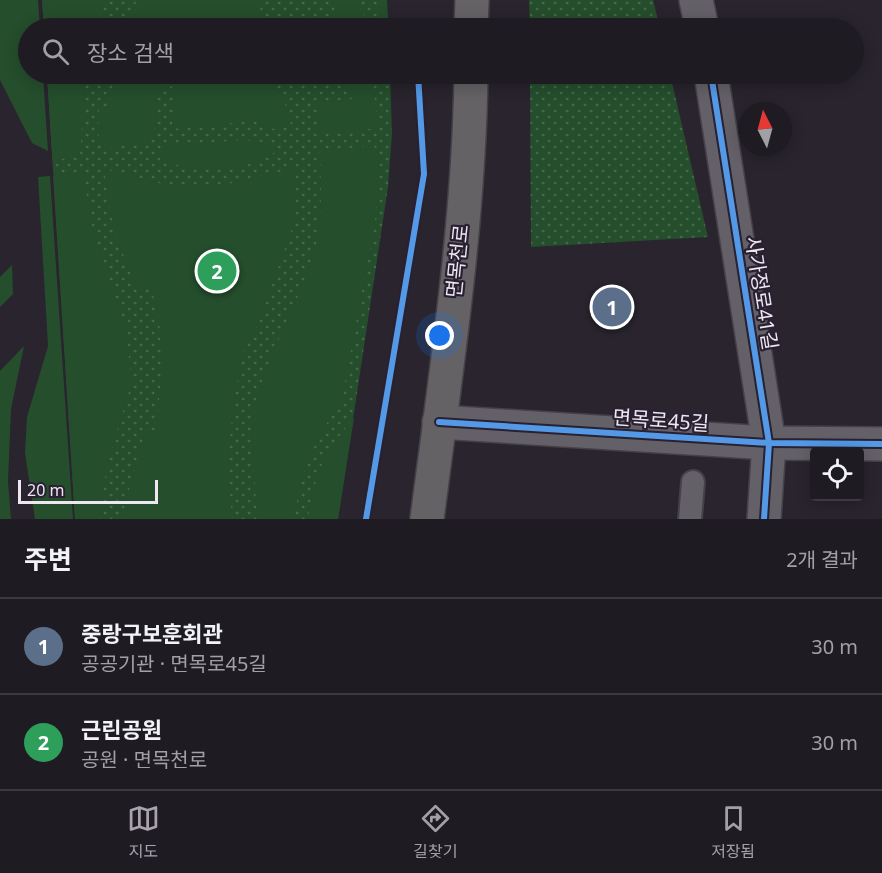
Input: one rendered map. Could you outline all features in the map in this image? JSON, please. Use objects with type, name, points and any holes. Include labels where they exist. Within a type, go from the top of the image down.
[{"type":"main road","points":[[471,18],[472,0]]},
{"type":"main road","name":"면목천로","points":[[427,519],[470,129],[471,84]]},
{"type":"street","points":[[696,0],[700,18]]},
{"type":"street","name":"사가정로41길","points":[[713,84],[769,443],[764,519]]},
{"type":"street","name":"면목로45길","points":[[439,422],[769,443],[882,444]]},
{"type":"lane","points":[[690,519],[693,482]]},
{"type":"green space","points":[[0,0],[38,0],[39,18],[18,18],[18,84],[44,84],[48,151],[32,143],[0,80]]},
{"type":"green space","points":[[42,0],[387,0],[388,18],[43,18]]},
{"type":"green space","points":[[42,0],[107,0],[99,18],[43,18]]},
{"type":"green space","points":[[137,0],[260,0],[261,18],[129,18]]},
{"type":"green space","points":[[333,0],[360,0],[364,18],[336,18]]},
{"type":"green space","points":[[378,0],[387,0],[388,18],[381,18]]},
{"type":"green space","points":[[529,0],[653,0],[658,18],[530,18]]},
{"type":"green space","points":[[48,84],[390,84],[392,133],[388,187],[338,519],[75,519]]},
{"type":"green space","points":[[48,84],[84,84],[80,157],[61,159],[52,153]]},
{"type":"green space","points":[[113,84],[275,84],[284,100],[291,124],[272,129],[254,121],[172,129],[174,86],[157,89],[154,132],[147,142],[104,149],[98,133],[99,110],[109,106]]},
{"type":"green space","points":[[349,84],[373,84],[378,128],[318,135],[319,103],[352,99]]},
{"type":"green space","points":[[530,84],[672,84],[708,237],[531,247]]},
{"type":"green space","points":[[244,140],[271,143],[277,151],[263,159],[234,168],[205,169],[160,161],[161,150],[174,145]]},
{"type":"green space","points":[[373,145],[380,154],[375,222],[342,399],[319,436],[301,478],[294,519],[257,519],[252,448],[254,410],[266,369],[300,292],[314,252],[320,215],[320,152]]},
{"type":"green space","points":[[104,169],[175,187],[219,186],[292,169],[296,186],[294,223],[260,319],[243,353],[233,406],[228,463],[232,519],[121,519],[145,432],[156,430],[161,377],[161,342],[151,289],[137,289],[114,232]]},
{"type":"green space","points":[[83,173],[92,227],[127,332],[131,385],[107,464],[100,519],[75,519],[53,176]]},
{"type":"green space","points":[[50,176],[73,519],[35,519],[25,453],[27,417],[48,346],[38,177]]},
{"type":"green space","points":[[12,265],[13,294],[0,307],[0,277]]},
{"type":"green space","points":[[24,346],[11,409],[8,482],[11,519],[0,519],[0,371]]},
{"type":"green space","points":[[354,418],[338,519],[308,519],[317,476],[322,465],[335,442]]},
{"type":"cycle path","points":[[366,519],[424,174],[419,84]]},
{"type":"cycle path","points":[[713,84],[769,443],[764,519]]},
{"type":"cycle path","points":[[439,422],[769,443],[882,444]]},
{"type":"place","name":"근린공원","points":[[217,271]]},
{"type":"place","name":"중랑구보훈회관","points":[[612,307]]}]
